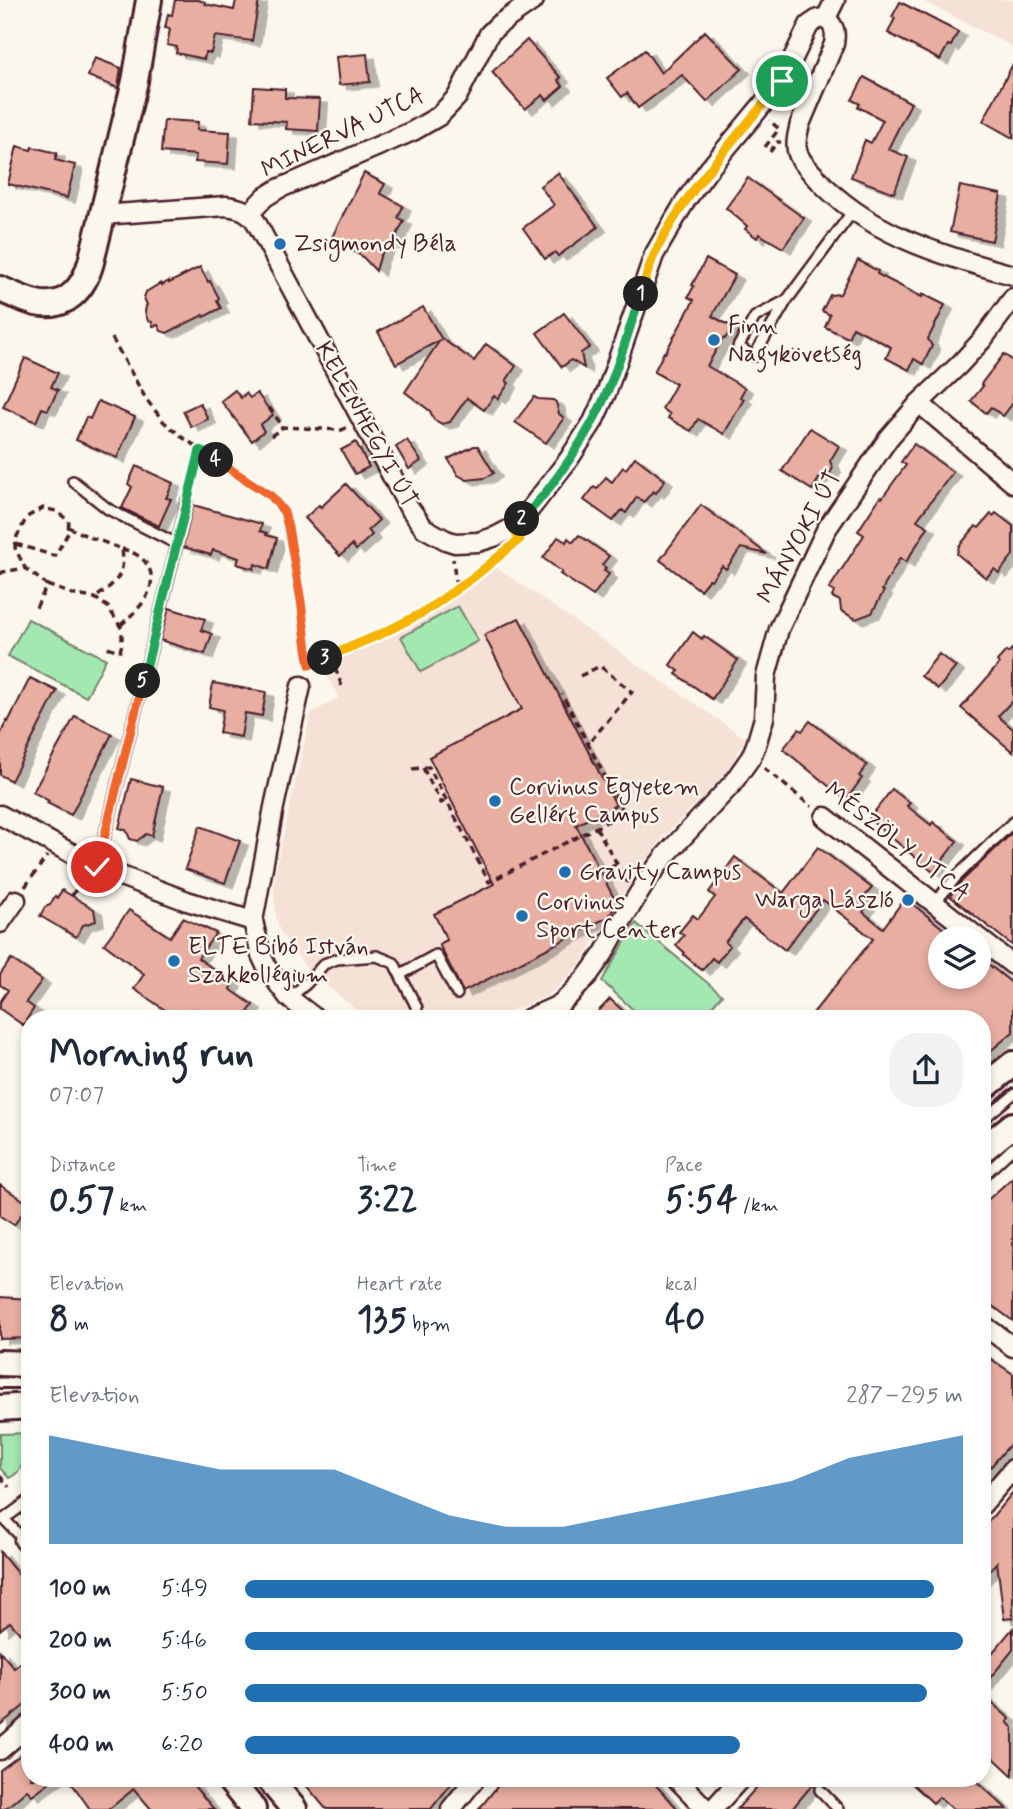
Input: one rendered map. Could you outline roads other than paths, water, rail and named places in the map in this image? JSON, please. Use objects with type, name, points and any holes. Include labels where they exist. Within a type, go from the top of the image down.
[{"type":"street","points":[[0,289],[36,303],[50,305],[68,298],[83,284],[88,274],[135,81],[149,0]]},
{"type":"street","name":"MINERVA UTCA","points":[[250,213],[265,197],[278,189],[413,131],[439,116],[457,97],[489,34],[534,0]]},
{"type":"street","points":[[835,0],[826,18],[834,26],[834,44],[800,124],[796,138],[800,159],[823,185],[853,211],[877,225],[958,260],[1013,275]]},
{"type":"street","name":"KELENHEGYI ÚT","points":[[250,213],[408,506],[425,528],[455,543],[478,542],[497,536],[512,528],[527,513],[593,422],[612,378],[654,255],[686,200],[782,81],[809,25],[818,19],[826,18]]},
{"type":"street","points":[[102,215],[226,206],[244,209],[250,213]]},
{"type":"street","name":"MÁNYOKI ÚT","points":[[548,1010],[559,1005],[589,974],[649,877],[732,784],[751,757],[764,718],[766,676],[779,629],[814,553],[838,511],[888,439],[919,403],[975,348],[1013,298]]},
{"type":"street","points":[[919,403],[1013,483]]},
{"type":"street","points":[[301,685],[253,921],[261,955],[268,970],[289,998],[305,1010]]},
{"type":"street","points":[[0,815],[97,867],[187,901],[253,921]]},
{"type":"street","name":"MÉSZÖLY UTCA","points":[[825,817],[1013,965]]},
{"type":"street","points":[[0,923],[16,901]]},
{"type":"street","points":[[991,1082],[1013,1064]]},
{"type":"street","points":[[991,1143],[1013,1125]]},
{"type":"street","points":[[991,1331],[1013,1347]]},
{"type":"street","points":[[0,1363],[21,1364]]},
{"type":"street","points":[[0,1408],[21,1406]]},
{"type":"street","points":[[991,1495],[1013,1469]]},
{"type":"street","points":[[0,1750],[21,1732]]},
{"type":"street","points":[[235,1787],[253,1809]]},
{"type":"street","points":[[276,1787],[294,1809]]},
{"type":"street","points":[[451,1809],[469,1787]]},
{"type":"street","points":[[685,1787],[706,1809]]},
{"type":"street","points":[[713,1809],[733,1787]]},
{"type":"lane","points":[[787,300],[755,317],[738,347],[754,356],[787,300],[853,211]]},
{"type":"lane","points":[[73,481],[108,509],[177,544]]},
{"type":"lane","points":[[97,867],[187,501]]},
{"type":"lane","points":[[935,903],[956,877],[1013,822]]},
{"type":"lane","points":[[401,974],[436,955],[457,994]]},
{"type":"lane","points":[[289,998],[324,964],[377,956],[394,963],[417,1008]]},
{"type":"lane","points":[[991,1112],[1013,1094]]},
{"type":"lane","points":[[991,1169],[1013,1148]]},
{"type":"lane","points":[[0,1383],[21,1383]]},
{"type":"lane","points":[[21,1506],[2,1518],[21,1538]]},
{"type":"lane","points":[[820,1790],[838,1809]]},
{"type":"tram line","points":[[991,1107],[1013,1089]]},
{"type":"tram line","points":[[0,1388],[21,1388]]},
{"type":"tram line","points":[[258,1787],[276,1809]]},
{"type":"place","name":"Zsigmondy Béla","points":[[280,244]]},
{"type":"place","name":"Finn Nagykövetség","points":[[714,340]]},
{"type":"place","name":"Corvinus Egyetem Gellért Campus","points":[[495,801]]},
{"type":"place","name":"Gravity Campus","points":[[565,872]]},
{"type":"place","name":"Warga László","points":[[908,900]]},
{"type":"place","name":"Corvinus Sport Center","points":[[522,916]]},
{"type":"place","name":"ELTE Bibó István Szakkollégium","points":[[174,961]]}]
